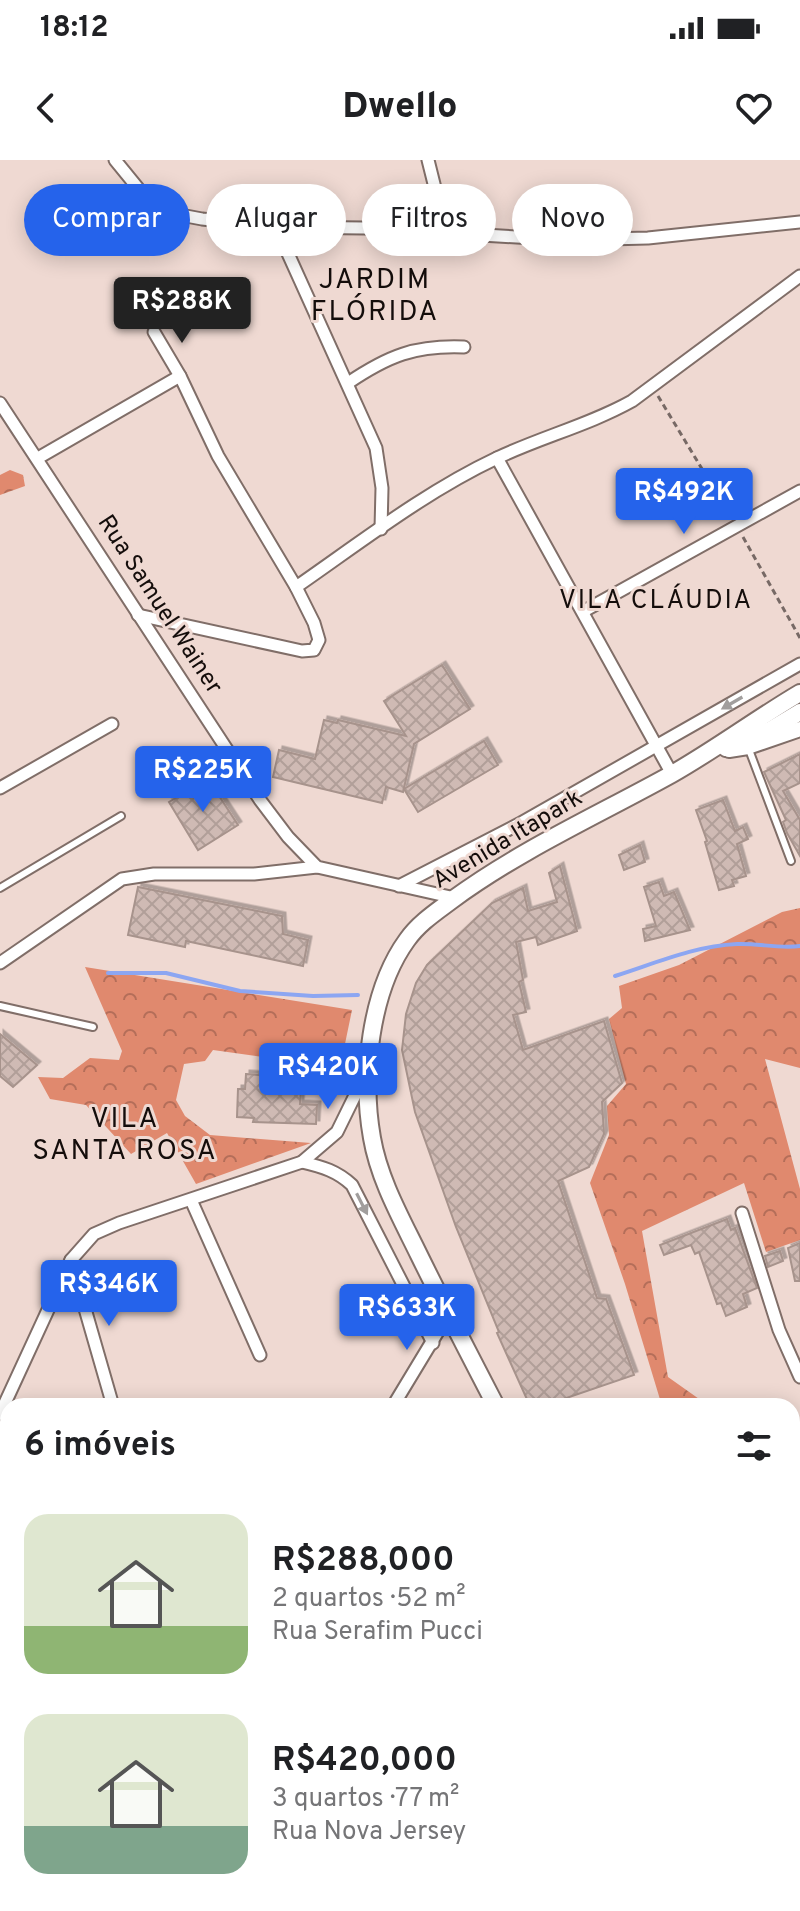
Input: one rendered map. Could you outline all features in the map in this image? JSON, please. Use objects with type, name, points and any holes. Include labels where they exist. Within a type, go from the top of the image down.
[{"type":"main road","name":"Avenida Itapark","points":[[492,1398],[448,1315],[383,1178],[372,1138],[367,1071],[370,1041],[395,958],[421,923],[492,872],[702,757],[800,693]]},
{"type":"main road","name":"Avenida Itapark","points":[[702,757],[770,730],[800,712]]},
{"type":"street","points":[[115,160],[146,198],[170,213],[206,219]]},
{"type":"street","points":[[428,160],[434,184]]},
{"type":"street","points":[[496,235],[567,240],[648,238],[800,222]]},
{"type":"street","points":[[289,256],[376,448],[382,488],[381,529]]},
{"type":"street","points":[[296,587],[441,488],[497,458],[608,414],[652,386],[800,276]]},
{"type":"street","points":[[138,615],[309,651],[317,646],[318,634],[296,587],[218,456],[180,376],[154,332]]},
{"type":"street","points":[[348,383],[391,356],[428,347],[464,347]]},
{"type":"street","points":[[38,458],[180,376]]},
{"type":"street","name":"Rua Samuel Wainer","points":[[0,403],[260,800],[288,837],[317,867]]},
{"type":"street","points":[[497,458],[672,774]]},
{"type":"street","points":[[584,611],[800,491]]},
{"type":"street","points":[[399,886],[519,824],[800,664]]},
{"type":"street","points":[[0,788],[112,724]]},
{"type":"street","points":[[721,751],[748,747],[800,729]]},
{"type":"street","points":[[0,963],[122,879],[154,874],[254,874],[317,867],[455,898]]},
{"type":"street","points":[[7,1398],[71,1260],[94,1234],[302,1162],[337,1132],[367,1071]]},
{"type":"street","points":[[322,1145],[328,1168]]},
{"type":"street","points":[[302,1162],[328,1168],[341,1174],[352,1185],[433,1343]]},
{"type":"street","points":[[191,1200],[260,1355]]},
{"type":"street","points":[[742,1213],[779,1330],[800,1377]]},
{"type":"street","points":[[71,1260],[111,1398]]},
{"type":"street","points":[[398,1398],[448,1315]]},
{"type":"lane","points":[[748,747],[791,861]]},
{"type":"lane","points":[[0,888],[121,816]]},
{"type":"lane","points":[[0,1006],[93,1027]]},
{"type":"path","points":[[652,386],[800,638]]},
{"type":"green space","points":[[10,470],[23,475],[25,486],[0,495],[0,475]]},
{"type":"green space","points":[[800,908],[800,1068],[765,1059],[800,1189],[800,1240],[766,1252],[744,1183],[642,1231],[668,1377],[698,1398],[660,1398],[590,1183],[609,1135],[607,1106],[626,1084],[609,1019],[622,1008],[619,986],[679,965],[782,912]]},
{"type":"green space","points":[[85,967],[352,1010],[340,1068],[213,1050],[205,1061],[184,1064],[176,1100],[185,1116],[210,1135],[311,1143],[196,1184],[167,1133],[131,1154],[86,1105],[50,1099],[38,1077],[63,1078],[90,1058],[119,1060],[122,1051]]},
{"type":"building","points":[[442,665],[470,709],[414,744],[403,792],[386,787],[382,803],[273,777],[279,750],[315,759],[324,720],[337,723],[338,720],[406,736],[384,701]]},
{"type":"building","points":[[484,741],[498,765],[418,812],[404,789]]},
{"type":"building","points":[[800,754],[800,783],[783,791],[800,820],[800,856],[787,833],[783,822],[786,820],[764,772]]},
{"type":"building","points":[[208,779],[238,825],[198,850],[169,802]]},
{"type":"building","points":[[723,800],[735,831],[743,827],[748,839],[737,844],[746,876],[732,880],[734,886],[719,890],[696,810]]},
{"type":"building","points":[[640,845],[645,862],[624,870],[619,855]]},
{"type":"building","points":[[560,866],[577,931],[538,945],[536,937],[516,942],[523,980],[519,982],[526,1012],[513,1015],[523,1050],[604,1021],[622,1083],[602,1102],[604,1134],[589,1167],[558,1181],[597,1298],[606,1299],[634,1375],[566,1398],[526,1398],[497,1333],[456,1227],[415,1112],[402,1050],[406,1014],[416,983],[427,965],[492,903],[523,888],[528,911],[557,902],[549,873]]},
{"type":"building","points":[[659,882],[664,896],[674,892],[690,930],[645,941],[643,929],[656,926],[644,887]]},
{"type":"building","points":[[138,887],[282,916],[283,934],[308,940],[303,966],[186,941],[185,947],[128,935]]},
{"type":"building","points":[[0,1034],[37,1065],[13,1087],[0,1076]]},
{"type":"building","points":[[246,1074],[284,1077],[283,1089],[301,1090],[300,1104],[317,1105],[316,1124],[253,1122],[254,1118],[237,1117],[238,1089],[245,1089]]},
{"type":"building","points":[[727,1219],[731,1230],[735,1228],[757,1288],[743,1294],[747,1307],[726,1316],[721,1303],[717,1304],[699,1252],[695,1254],[691,1245],[664,1255],[660,1245]]},
{"type":"building","points":[[800,1243],[800,1281],[795,1281],[788,1248]]},
{"type":"building","points":[[780,1251],[783,1261],[768,1267],[765,1256]]},
{"type":"waterway","points":[[615,976],[721,945],[800,946]]},
{"type":"waterway","points":[[108,973],[166,973],[240,991],[313,996],[358,995]]},
{"type":"district","name":"JARDIM FLÓRIDA","points":[[375,297]]},
{"type":"district","name":"VILA CLÁUDIA","points":[[656,601]]},
{"type":"district","name":"VILA SANTA ROSA","points":[[125,1136]]}]
